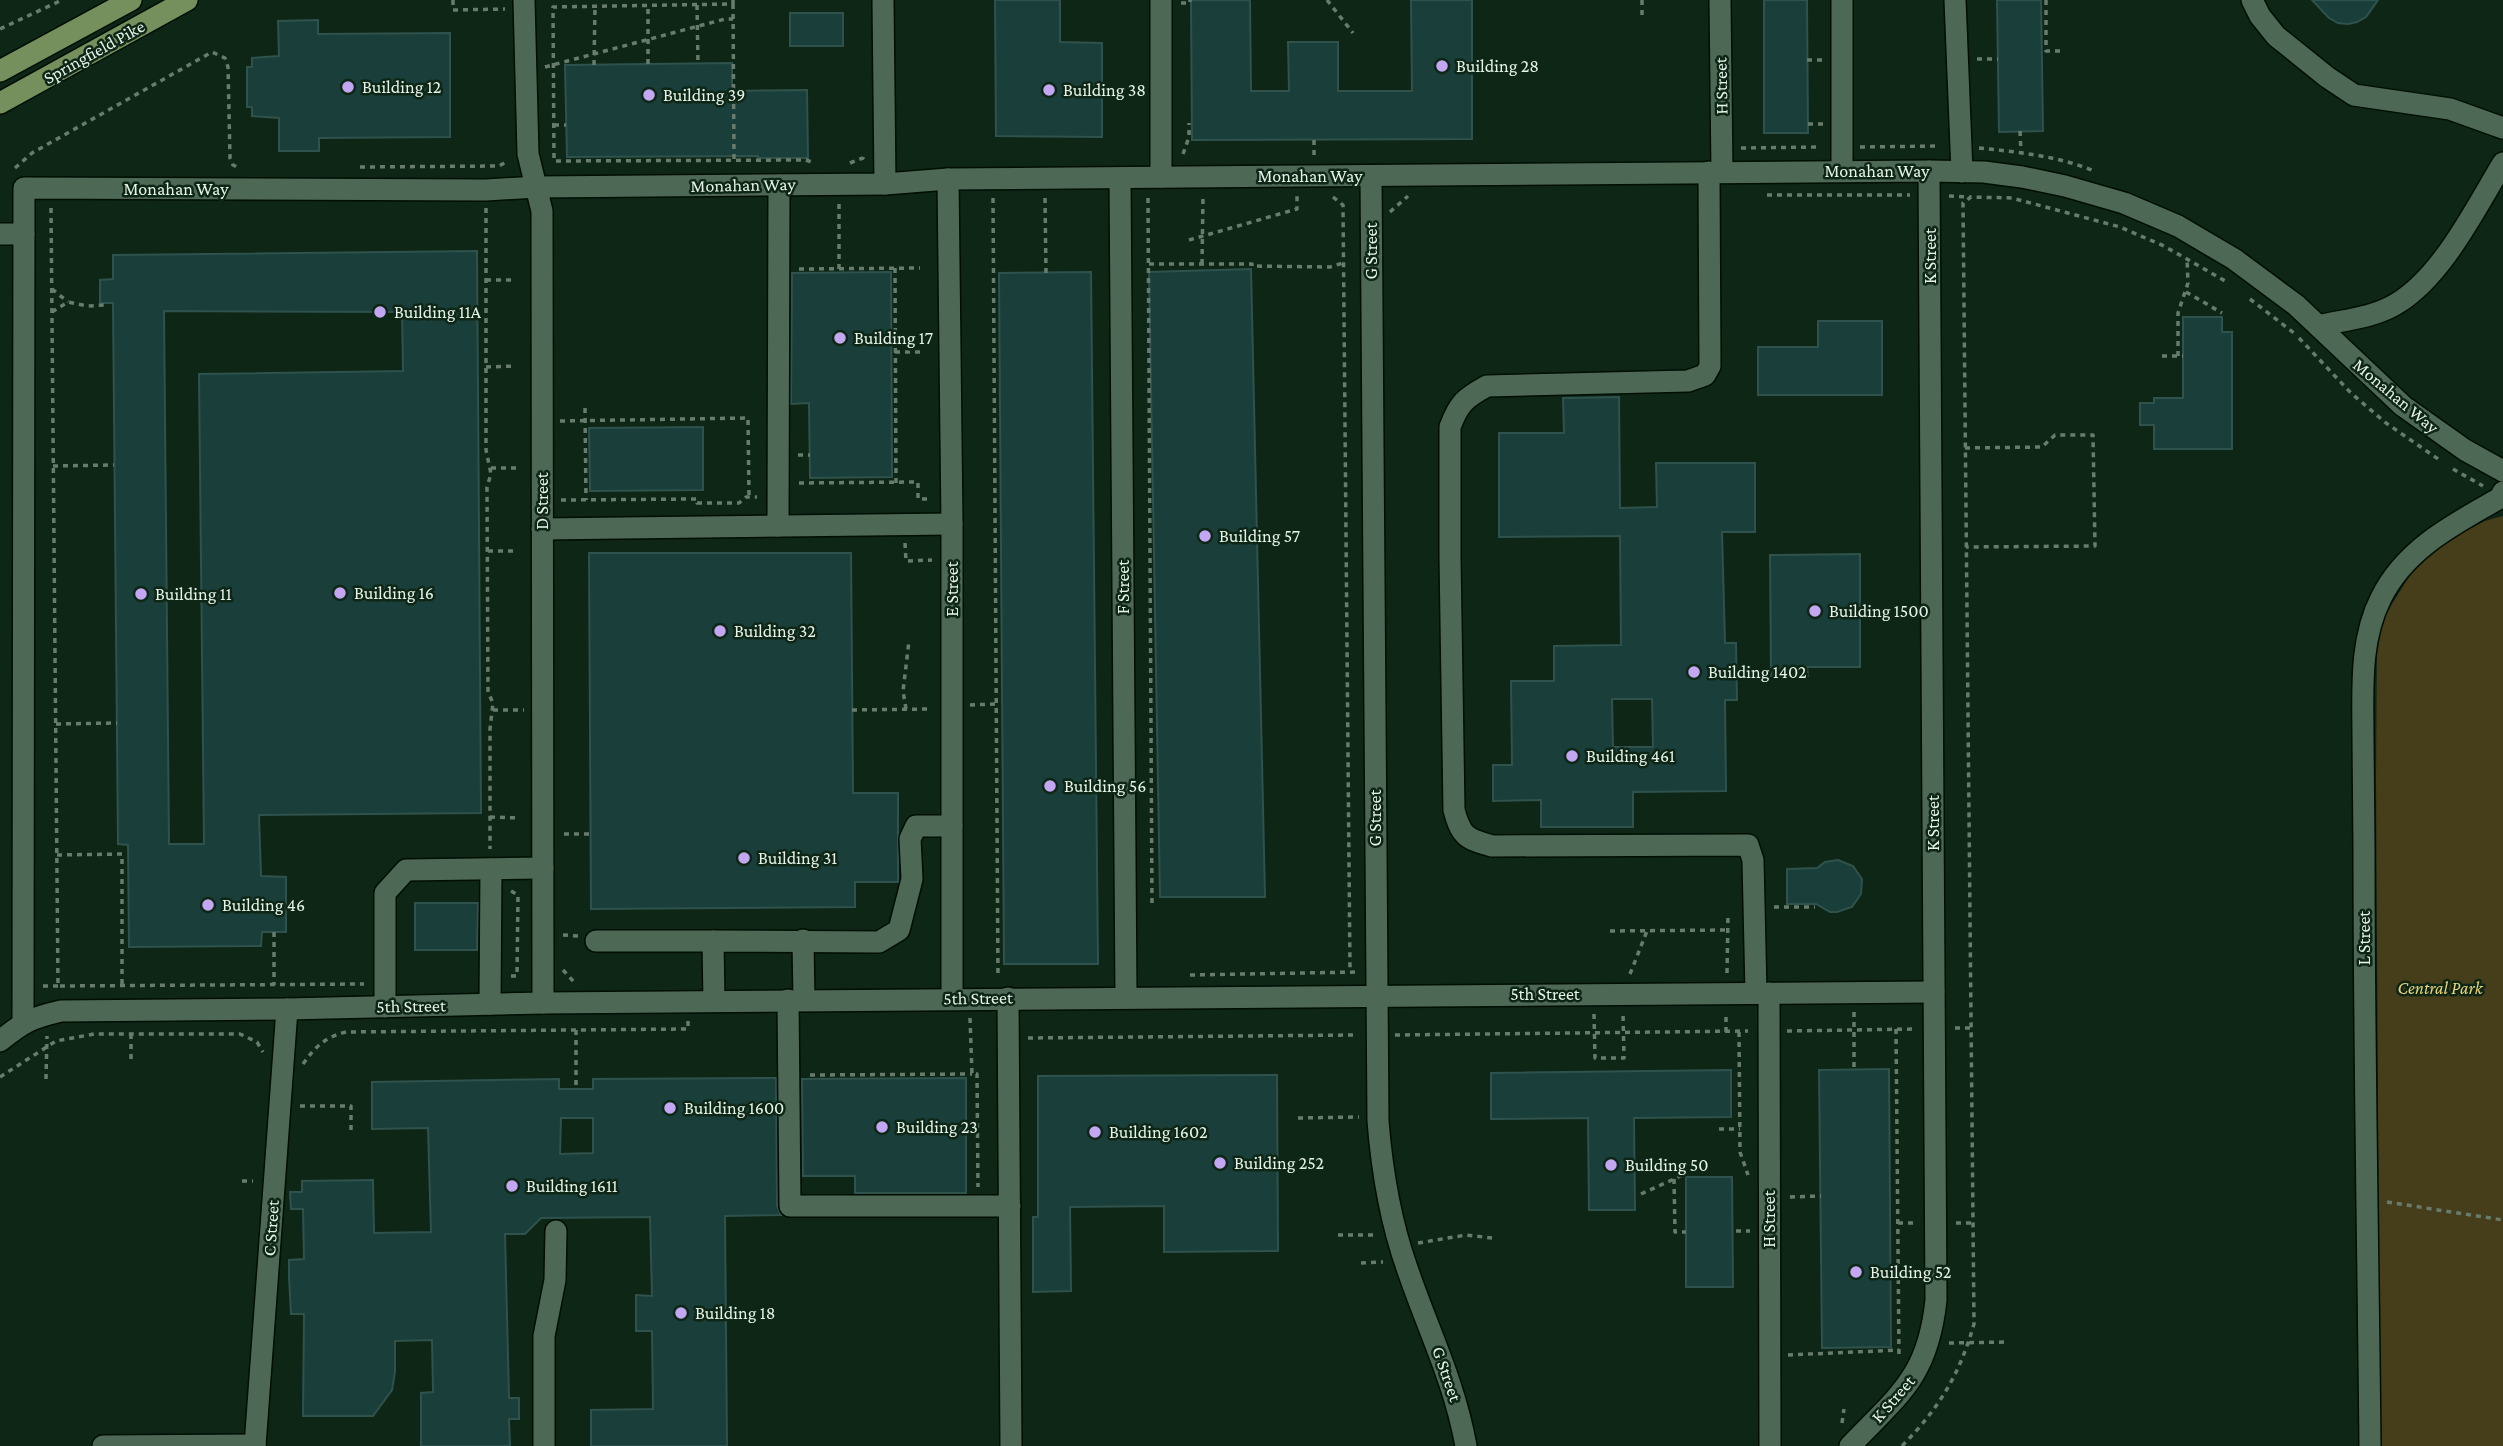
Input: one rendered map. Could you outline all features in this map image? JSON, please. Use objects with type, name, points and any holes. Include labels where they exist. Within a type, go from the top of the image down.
[{"type":"main road","name":"Springfield Pike","points":[[0,71],[131,0]]},
{"type":"main road","name":"Springfield Pike","points":[[0,103],[187,0]]},
{"type":"street","points":[[883,0],[885,184]]},
{"type":"street","points":[[1161,0],[1161,177]]},
{"type":"street","name":"H Street","points":[[1720,0],[1710,366],[1705,375],[1688,381],[1487,386],[1469,396],[1457,408],[1450,427],[1454,810],[1459,829],[1474,841],[1492,846],[1748,845],[1753,860],[1754,907],[1762,993],[1769,1031],[1770,1446]]},
{"type":"street","points":[[1842,0],[1842,171]]},
{"type":"street","points":[[1955,0],[1962,172]]},
{"type":"street","points":[[2252,0],[2260,16],[2276,36],[2354,95],[2450,108],[2503,128]]},
{"type":"street","name":"D Street","points":[[524,4],[528,154],[542,211],[544,1003]]},
{"type":"street","points":[[2318,326],[2374,313],[2394,305],[2419,288],[2441,262],[2503,163]]},
{"type":"street","name":"Monahan Way","points":[[17,183],[485,190],[537,187],[885,184],[948,179],[1119,186],[1161,177],[1842,171],[1929,171],[2010,176],[2064,186],[2123,203],[2178,226],[2234,259],[2296,305],[2403,406],[2465,450],[2503,471]]},
{"type":"street","name":"K Street","points":[[1850,1446],[1906,1388],[1916,1373],[1928,1346],[1936,1300],[1929,171]]},
{"type":"street","name":"G Street","points":[[1370,176],[1378,1121],[1382,1166],[1392,1218],[1407,1269],[1451,1382],[1466,1446]]},
{"type":"street","name":"E Street","points":[[948,179],[952,524],[952,999]]},
{"type":"street","points":[[0,1041],[23,1023],[24,234],[17,183]]},
{"type":"street","points":[[778,526],[779,185]]},
{"type":"street","name":"F Street","points":[[1119,186],[1126,997]]},
{"type":"street","points":[[0,234],[24,234]]},
{"type":"street","name":"L Street","points":[[2370,1446],[2363,725],[2366,649],[2371,622],[2381,598],[2392,579],[2410,558],[2452,525],[2500,498],[2503,493]]},
{"type":"street","points":[[542,530],[952,524]]},
{"type":"street","points":[[589,938],[879,942],[899,930],[912,879],[910,839],[916,826],[952,826]]},
{"type":"street","points":[[385,1007],[385,893],[406,870],[543,868]]},
{"type":"street","points":[[490,994],[493,869]]},
{"type":"street","points":[[803,940],[796,1000],[790,1206],[1010,1206]]},
{"type":"street","points":[[713,941],[714,1001]]},
{"type":"street","points":[[1003,990],[1009,1038],[1011,1446]]},
{"type":"street","name":"5th Street","points":[[23,1023],[38,1016],[61,1012],[385,1007],[490,994],[544,1003],[575,992],[714,1001],[952,999],[1003,990],[1126,997],[1934,992]]},
{"type":"street","name":"C Street","points":[[255,1445],[286,1009]]},
{"type":"street","points":[[544,1446],[544,1336],[555,1280],[556,1231]]},
{"type":"street","points":[[103,1446],[255,1445]]},
{"type":"path","points":[[0,29],[62,0]]},
{"type":"path","points":[[453,0],[453,10],[524,4],[595,6],[733,2],[734,160]]},
{"type":"path","points":[[1327,0],[1353,33]]},
{"type":"path","points":[[1642,0],[1643,19]]},
{"type":"path","points":[[2046,0],[2046,51],[2063,51]]},
{"type":"path","points":[[648,5],[648,64]]},
{"type":"path","points":[[697,5],[698,64]]},
{"type":"path","points":[[552,6],[554,161],[806,160],[825,163]]},
{"type":"path","points":[[594,65],[595,6]]},
{"type":"path","points":[[526,72],[733,19]]},
{"type":"path","points":[[17,183],[15,168],[32,153],[212,52],[225,58],[228,66],[230,159],[233,165],[238,167]]},
{"type":"path","points":[[1971,58],[1998,58]]},
{"type":"path","points":[[1807,60],[1829,60]]},
{"type":"path","points":[[1808,124],[1830,124]]},
{"type":"path","points":[[2020,131],[2021,153]]},
{"type":"path","points":[[1314,140],[1314,157]]},
{"type":"path","points":[[839,163],[852,163],[863,158],[869,146]]},
{"type":"path","points":[[348,167],[499,166],[507,162],[512,153]]},
{"type":"path","points":[[485,166],[486,450],[491,468],[487,487],[488,692],[493,703],[490,729],[491,857],[498,881],[518,895],[517,976],[508,976],[508,983],[490,994]]},
{"type":"path","points":[[1119,186],[1148,194],[1152,905]]},
{"type":"path","points":[[1202,264],[1203,193]]},
{"type":"path","points":[[1189,240],[1297,209],[1297,193],[1308,193]]},
{"type":"path","points":[[1326,195],[1343,205],[1350,995]]},
{"type":"path","points":[[985,198],[993,196],[996,704],[1003,990]]},
{"type":"path","points":[[1045,196],[1046,273]]},
{"type":"path","points":[[1902,1446],[1940,1404],[1974,1324],[1963,203],[1971,197],[2012,198],[2120,227],[2187,258],[2233,286]]},
{"type":"path","points":[[839,198],[839,269]]},
{"type":"path","points":[[51,205],[58,986],[385,984]]},
{"type":"path","points":[[2162,356],[2180,356],[2178,313],[2188,283],[2187,258]]},
{"type":"path","points":[[1149,264],[1330,267],[1343,263]]},
{"type":"path","points":[[895,268],[896,482]]},
{"type":"path","points":[[786,270],[920,268]]},
{"type":"path","points":[[486,280],[514,280]]},
{"type":"path","points":[[52,289],[68,302],[88,306],[106,303]]},
{"type":"path","points":[[2186,292],[2222,313]]},
{"type":"path","points":[[2244,294],[2296,335],[2351,393],[2386,424],[2471,481],[2503,493]]},
{"type":"path","points":[[52,312],[68,302]]},
{"type":"path","points":[[895,352],[920,352]]},
{"type":"path","points":[[486,367],[516,366]]},
{"type":"path","points":[[585,408],[586,500]]},
{"type":"path","points":[[558,421],[748,418],[749,497]]},
{"type":"path","points":[[1965,448],[2042,447],[2055,435],[2093,435],[2095,546],[1966,547]]},
{"type":"path","points":[[53,466],[114,466]]},
{"type":"path","points":[[491,468],[517,468]]},
{"type":"path","points":[[559,500],[697,499],[697,503],[739,503],[749,497],[778,490],[896,482],[918,482],[918,499],[938,499]]},
{"type":"path","points":[[488,551],[517,551]]},
{"type":"path","points":[[906,709],[903,691],[909,641]]},
{"type":"path","points":[[852,710],[952,708],[996,704]]},
{"type":"path","points":[[56,724],[117,723]]},
{"type":"path","points":[[490,817],[519,818]]},
{"type":"path","points":[[562,834],[590,834]]},
{"type":"path","points":[[57,855],[122,854],[122,986]]},
{"type":"path","points":[[1754,907],[1815,907]]},
{"type":"path","points":[[1610,931],[1728,930]]},
{"type":"path","points":[[274,932],[274,985]]},
{"type":"path","points":[[563,935],[589,938]]},
{"type":"path","points":[[1853,992],[1854,1070]]},
{"type":"path","points":[[1594,994],[1595,1058],[1610,1058]]},
{"type":"path","points":[[970,1016],[972,1074]]},
{"type":"path","points":[[300,1074],[304,1063],[318,1044],[332,1035],[346,1032],[688,1029],[688,1018]]},
{"type":"path","points":[[1009,1038],[1971,1028]]},
{"type":"path","points":[[1896,1029],[1899,1362]]},
{"type":"path","points":[[576,1030],[576,1089]]},
{"type":"path","points":[[1739,1032],[1740,1152],[1749,1177]]},
{"type":"path","points":[[0,1077],[56,1041],[94,1034],[240,1034],[257,1042],[265,1055]]},
{"type":"path","points":[[131,1034],[131,1059]]},
{"type":"path","points":[[46,1048],[46,1079]]},
{"type":"path","points":[[805,1074],[977,1074],[978,1199]]},
{"type":"path","points":[[299,1095],[298,1106],[352,1106],[352,1134]]},
{"type":"path","points":[[1298,1118],[1365,1117]]},
{"type":"path","points":[[1719,1129],[1740,1129]]},
{"type":"path","points":[[1641,1194],[1685,1174]]},
{"type":"path","points":[[1674,1179],[1675,1232],[1686,1232]]},
{"type":"path","points":[[242,1181],[256,1181]]},
{"type":"path","points":[[1781,1197],[1821,1196]]},
{"type":"path","points":[[2367,1199],[2503,1220]]},
{"type":"path","points":[[1749,1231],[1754,1241]]},
{"type":"path","points":[[1415,1244],[1466,1235],[1492,1238]]},
{"type":"path","points":[[1783,1355],[2007,1342]]},
{"type":"green space","name":"Central Park","points":[[2503,516],[2503,1446],[2380,1446],[2377,649],[2384,617],[2412,572],[2430,554],[2456,536],[2485,521]]},
{"type":"building","name":"Building 38","points":[[995,0],[1060,0],[1060,42],[1102,43],[1102,137],[996,136]]},
{"type":"building","name":"Building 28","points":[[1191,0],[1250,0],[1251,91],[1289,91],[1288,42],[1338,42],[1338,91],[1412,91],[1411,0],[1472,0],[1472,139],[1192,140]]},
{"type":"building","points":[[1764,0],[1807,0],[1808,133],[1764,133]]},
{"type":"building","points":[[1997,0],[2041,0],[2043,131],[1999,132]]},
{"type":"building","points":[[2312,0],[2378,0],[2366,17],[2348,24],[2329,18]]},
{"type":"building","points":[[790,13],[843,13],[843,46],[790,46]]},
{"type":"building","name":"Building 12","points":[[318,20],[318,34],[450,33],[450,137],[319,138],[319,151],[279,151],[279,118],[252,116],[252,107],[247,107],[247,67],[252,67],[252,58],[279,56],[278,21]]},
{"type":"building","name":"Building 39","points":[[732,63],[732,91],[807,90],[808,158],[567,157],[565,65]]},
{"type":"building","name":"Building 16","points":[[477,251],[481,813],[259,815],[261,876],[286,877],[286,932],[262,932],[261,946],[129,947],[128,845],[118,844],[113,303],[100,303],[100,280],[113,279],[113,255]],"holes":[[[164,311],[402,312],[403,371],[199,374],[204,844],[169,844]]]},
{"type":"building","name":"Building 57","points":[[1251,269],[1265,897],[1160,897],[1149,272]]},
{"type":"building","name":"Building 17","points":[[891,272],[892,477],[810,478],[809,403],[791,404],[792,273]]},
{"type":"building","name":"Building 56","points":[[1091,272],[1098,964],[1004,964],[999,273]]},
{"type":"building","points":[[2183,317],[2222,317],[2222,332],[2232,332],[2232,449],[2154,449],[2154,425],[2140,425],[2140,403],[2154,403],[2154,398],[2183,398]]},
{"type":"building","points":[[1818,321],[1882,321],[1882,395],[1758,395],[1758,347],[1818,347]]},
{"type":"building","points":[[1619,397],[1620,508],[1657,507],[1656,463],[1755,463],[1755,532],[1722,532],[1725,643],[1736,643],[1737,700],[1725,700],[1726,791],[1633,792],[1633,827],[1541,827],[1541,800],[1493,801],[1493,765],[1512,765],[1511,681],[1554,681],[1554,646],[1621,645],[1620,536],[1499,537],[1499,433],[1564,433],[1563,398]],"holes":[[[1612,699],[1652,699],[1653,747],[1613,747]]]},
{"type":"building","points":[[703,427],[703,490],[590,491],[589,428]]},
{"type":"building","name":"Building 32","points":[[589,553],[851,553],[853,793],[898,793],[898,882],[855,882],[855,907],[591,909]]},
{"type":"building","name":"Building 1500","points":[[1860,554],[1860,667],[1807,667],[1808,676],[1771,676],[1770,555]]},
{"type":"building","points":[[1838,860],[1853,866],[1862,879],[1861,894],[1852,907],[1830,912],[1816,904],[1787,904],[1787,869],[1817,868],[1825,862]]},
{"type":"building","points":[[415,903],[478,903],[477,950],[415,950]]},
{"type":"building","name":"Building 52","points":[[1889,1069],[1891,1347],[1822,1348],[1819,1070]]},
{"type":"building","name":"Building 50","points":[[1731,1070],[1731,1117],[1634,1118],[1635,1210],[1589,1210],[1588,1118],[1491,1119],[1491,1073]]},
{"type":"building","points":[[1277,1075],[1278,1251],[1164,1252],[1164,1206],[1070,1207],[1071,1291],[1033,1292],[1033,1217],[1038,1217],[1038,1076]]},
{"type":"building","points":[[776,1078],[777,1206],[781,1215],[725,1216],[727,1446],[591,1446],[591,1410],[653,1409],[652,1331],[636,1331],[636,1295],[652,1296],[650,1217],[541,1218],[525,1234],[505,1234],[509,1398],[519,1398],[519,1419],[509,1419],[510,1446],[421,1446],[421,1393],[433,1392],[432,1340],[395,1341],[392,1390],[373,1416],[303,1416],[304,1314],[291,1314],[289,1260],[304,1259],[303,1209],[291,1209],[290,1192],[302,1192],[302,1181],[373,1180],[374,1233],[431,1232],[428,1128],[372,1129],[372,1082],[559,1079],[559,1089],[593,1089],[593,1079]],"holes":[[[561,1118],[593,1118],[593,1153],[560,1154]]]},
{"type":"building","name":"Building 23","points":[[966,1078],[966,1193],[855,1193],[855,1176],[803,1176],[802,1079]]},
{"type":"building","points":[[1686,1177],[1732,1177],[1733,1287],[1686,1287]]},
{"type":"place","name":"Building 28","points":[[1442,66]]},
{"type":"place","name":"Building 12","points":[[348,87]]},
{"type":"place","name":"Building 38","points":[[1049,90]]},
{"type":"place","name":"Building 39","points":[[649,95]]},
{"type":"place","name":"Building 11A","points":[[380,312]]},
{"type":"place","name":"Building 17","points":[[840,338]]},
{"type":"place","name":"Building 57","points":[[1205,536]]},
{"type":"place","name":"Building 16","points":[[340,593]]},
{"type":"place","name":"Building 11","points":[[141,594]]},
{"type":"place","name":"Building 1500","points":[[1815,611]]},
{"type":"place","name":"Building 32","points":[[720,631]]},
{"type":"place","name":"Building 1402","points":[[1694,672]]},
{"type":"place","name":"Building 461","points":[[1572,756]]},
{"type":"place","name":"Building 56","points":[[1050,786]]},
{"type":"place","name":"Building 31","points":[[744,858]]},
{"type":"place","name":"Building 46","points":[[208,905]]},
{"type":"place","name":"Building 1600","points":[[670,1108]]},
{"type":"place","name":"Building 23","points":[[882,1127]]},
{"type":"place","name":"Building 1602","points":[[1095,1132]]},
{"type":"place","name":"Building 252","points":[[1220,1163]]},
{"type":"place","name":"Building 50","points":[[1611,1165]]},
{"type":"place","name":"Building 1611","points":[[512,1186]]},
{"type":"place","name":"Building 52","points":[[1856,1272]]},
{"type":"place","name":"Building 18","points":[[681,1313]]}]
